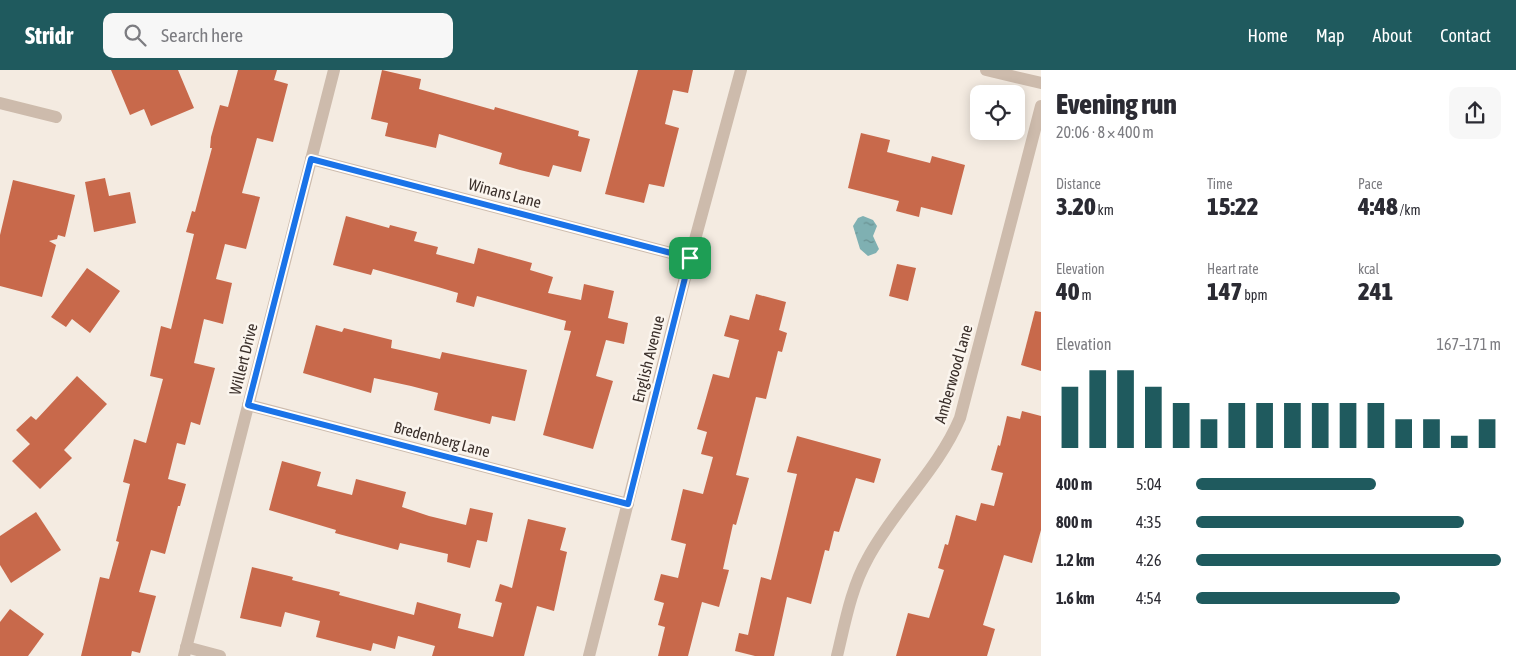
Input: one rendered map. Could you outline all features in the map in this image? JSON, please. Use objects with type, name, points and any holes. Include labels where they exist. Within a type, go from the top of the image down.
[{"type":"street","name":"Willert Drive","points":[[185,652],[334,70]]},
{"type":"street","name":"English Avenue","points":[[589,656],[690,258],[741,70]]},
{"type":"street","points":[[986,70],[1041,83]]},
{"type":"street","points":[[0,102],[56,117]]},
{"type":"street","name":"Amberwood Lane","points":[[837,656],[856,584],[868,557],[941,454],[960,418],[1041,106]]},
{"type":"street","name":"Winans Lane","points":[[311,159],[690,258]]},
{"type":"street","name":"Bredenberg Lane","points":[[248,405],[628,504]]},
{"type":"street","points":[[185,652],[220,656]]},
{"type":"water","points":[[863,216],[873,220],[877,226],[873,236],[879,249],[876,253],[868,256],[860,249],[853,226],[858,218]]},
{"type":"building","points":[[111,70],[178,70],[194,108],[151,126],[144,109],[130,115]]},
{"type":"building","points":[[238,70],[277,70],[274,80],[288,84],[273,142],[257,138],[242,193],[260,197],[246,249],[225,244],[216,279],[232,283],[223,324],[204,319],[194,363],[215,368],[200,425],[191,422],[185,445],[177,443],[168,479],[186,484],[165,554],[151,550],[139,592],[156,596],[140,653],[132,651],[131,656],[81,656],[100,577],[109,579],[119,542],[116,541],[130,484],[123,482],[134,439],[146,443],[163,379],[150,376],[161,326],[171,329],[194,234],[186,232],[192,211],[195,212],[212,148],[210,148],[211,137],[220,105],[228,107]]},
{"type":"building","points":[[382,70],[421,79],[419,89],[494,110],[495,107],[579,131],[578,136],[590,139],[581,172],[553,165],[549,177],[520,170],[499,164],[502,153],[439,134],[436,148],[385,136],[388,123],[371,119]]},
{"type":"building","points":[[638,70],[693,70],[688,93],[673,90],[665,124],[679,128],[664,187],[649,184],[644,203],[605,194]]},
{"type":"building","points":[[861,133],[890,140],[887,152],[930,163],[932,156],[965,165],[952,215],[921,207],[919,217],[896,211],[899,201],[848,188]]},
{"type":"building","points":[[105,178],[109,196],[130,192],[136,223],[94,232],[85,182]]},
{"type":"building","points":[[13,180],[75,195],[65,237],[58,235],[57,239],[49,241],[56,245],[42,297],[0,286],[0,235]]},
{"type":"building","points":[[346,216],[389,228],[390,225],[417,232],[414,241],[438,247],[436,254],[474,264],[478,248],[532,263],[530,270],[553,277],[548,293],[581,300],[584,284],[614,291],[608,318],[628,323],[624,344],[606,340],[596,376],[613,381],[593,449],[543,435],[571,331],[564,330],[566,321],[477,296],[474,307],[456,302],[458,293],[438,287],[373,269],[371,275],[333,265]]},
{"type":"building","points":[[897,264],[916,268],[908,301],[889,296]]},
{"type":"building","points":[[87,268],[120,291],[90,333],[72,319],[66,327],[51,317]]},
{"type":"building","points":[[756,294],[786,302],[779,330],[787,333],[782,352],[778,351],[766,399],[756,397],[736,475],[749,478],[736,525],[733,524],[723,569],[729,570],[719,607],[702,602],[688,656],[658,656],[665,627],[658,625],[664,603],[654,600],[661,574],[678,578],[686,544],[671,540],[683,489],[703,494],[713,457],[701,454],[707,432],[697,429],[713,374],[729,378],[739,340],[724,336],[730,315],[749,320]]},
{"type":"building","points":[[1035,311],[1041,312],[1041,371],[1021,365]]},
{"type":"building","points":[[316,325],[342,332],[344,328],[392,340],[391,348],[440,359],[442,352],[527,370],[515,421],[492,416],[490,424],[434,410],[438,393],[411,386],[374,378],[371,393],[303,373]]},
{"type":"building","points":[[77,376],[107,404],[64,450],[72,458],[40,489],[12,461],[30,444],[16,430],[31,416],[36,420]]},
{"type":"building","points":[[1022,411],[1041,416],[1041,530],[1032,563],[1004,555],[983,625],[995,629],[987,656],[896,656],[908,613],[929,618],[944,570],[938,568],[945,544],[948,545],[956,515],[976,521],[981,503],[994,506],[1003,473],[991,470],[998,445],[1000,446],[1007,416],[1020,419]]},
{"type":"building","points":[[797,436],[881,459],[874,483],[856,478],[839,532],[834,531],[829,551],[825,550],[811,604],[787,597],[774,656],[755,656],[735,651],[739,633],[748,635],[761,577],[771,580],[797,474],[787,472]]},
{"type":"building","points":[[282,461],[321,472],[317,486],[352,495],[356,479],[406,492],[402,507],[429,516],[466,525],[470,508],[493,513],[487,542],[477,540],[470,568],[447,562],[448,554],[400,543],[398,550],[335,533],[336,530],[269,510]]},
{"type":"building","points":[[36,512],[61,550],[11,583],[0,565],[0,536]]},
{"type":"building","points":[[528,519],[566,528],[560,550],[567,552],[554,611],[537,606],[524,656],[432,656],[435,646],[398,636],[395,649],[373,643],[371,651],[316,637],[320,621],[285,612],[281,627],[240,618],[252,567],[293,577],[292,580],[340,592],[339,595],[414,615],[417,602],[461,614],[458,628],[493,637],[502,603],[495,601],[500,584],[512,588]]},
{"type":"building","points":[[10,609],[44,634],[28,656],[0,656],[0,622]]},
{"type":"route","points":[[311,159],[690,258],[628,504],[248,405],[311,159]]}]
